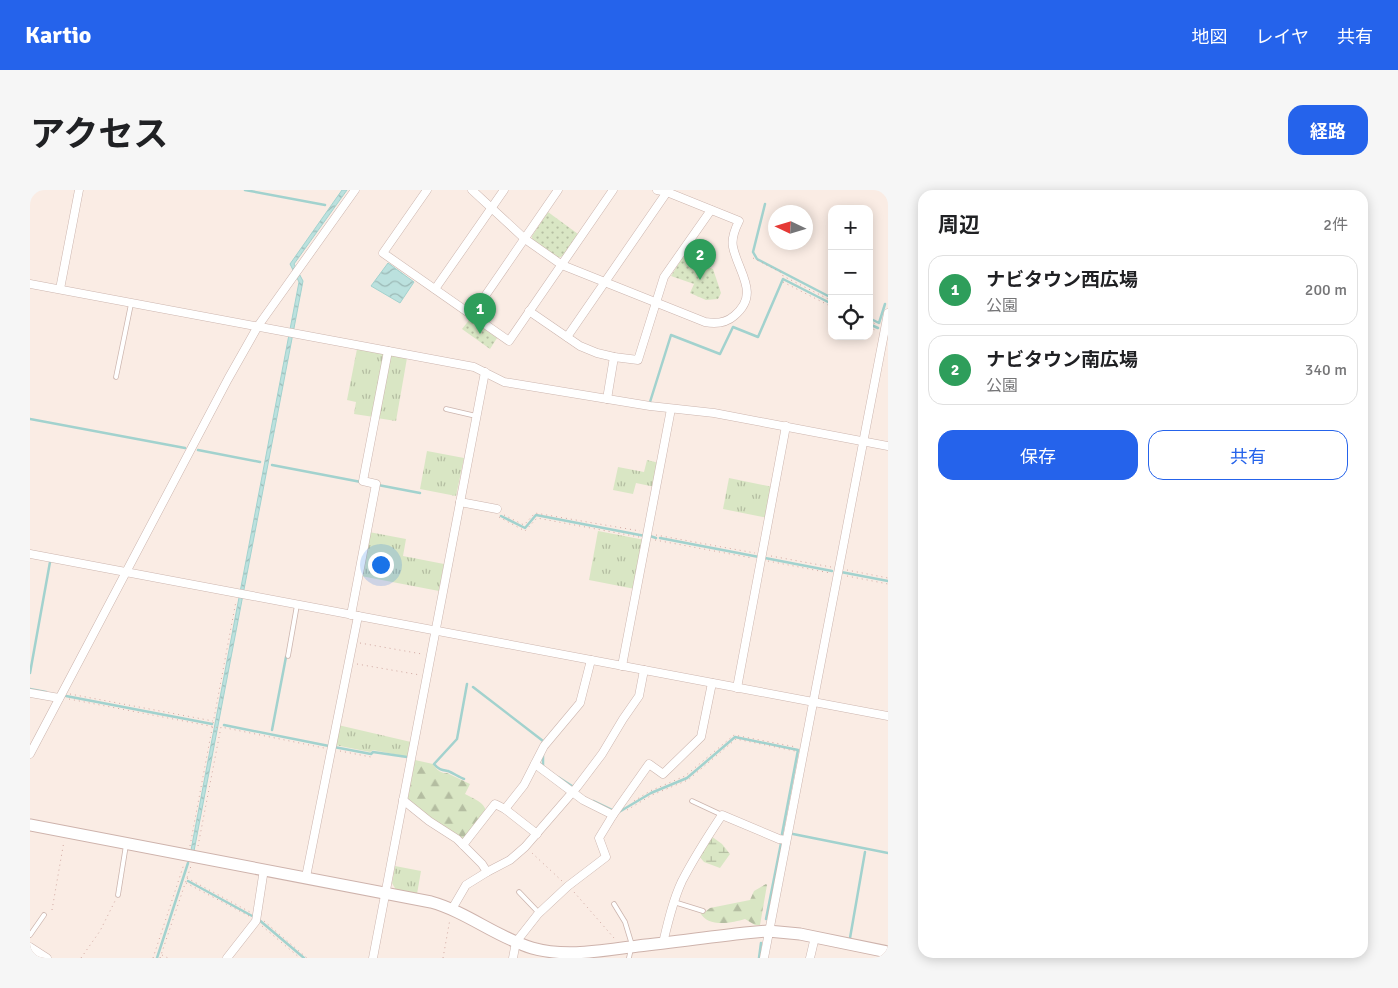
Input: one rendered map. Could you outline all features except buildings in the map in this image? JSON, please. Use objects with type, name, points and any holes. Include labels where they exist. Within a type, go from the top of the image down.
[{"type":"street","points":[[60,289],[79,190]]},
{"type":"street","points":[[30,754],[228,379],[258,326],[355,190]]},
{"type":"street","points":[[427,190],[383,253],[509,341],[613,190]]},
{"type":"street","points":[[472,190],[525,238],[562,265],[705,322],[713,324],[725,322],[735,315],[746,300],[746,281],[732,241],[739,221],[667,192],[657,190]]},
{"type":"street","points":[[435,290],[504,190]]},
{"type":"street","points":[[472,316],[558,190]]},
{"type":"street","points":[[567,337],[667,192]]},
{"type":"street","points":[[530,311],[580,346],[614,358],[638,360],[664,278],[712,210]]},
{"type":"street","points":[[30,284],[474,367],[504,382],[650,406],[714,413],[888,446]]},
{"type":"street","points":[[764,958],[888,313]]},
{"type":"street","points":[[306,877],[353,642],[355,615],[376,484],[363,481],[388,351]]},
{"type":"street","points":[[607,399],[614,358]]},
{"type":"street","points":[[373,958],[485,372]]},
{"type":"street","points":[[622,666],[671,408]]},
{"type":"street","points":[[737,688],[786,426]]},
{"type":"street","points":[[460,502],[498,511]]},
{"type":"street","points":[[30,554],[888,716]]},
{"type":"street","points":[[505,809],[524,785],[544,746],[580,703],[591,660]]},
{"type":"street","points":[[452,909],[466,886],[510,860],[525,847],[573,792],[602,754],[639,696],[644,670]]},
{"type":"street","points":[[513,958],[516,942],[539,913],[568,886],[606,857],[599,838],[613,814],[649,764],[663,774],[701,737],[712,683]]},
{"type":"street","points":[[30,693],[60,696]]},
{"type":"street","points":[[535,764],[583,800],[613,814]]},
{"type":"street","points":[[403,800],[429,821],[457,839],[482,864],[487,872]]},
{"type":"street","points":[[463,845],[495,804],[505,809],[537,834]]},
{"type":"street","points":[[663,943],[682,881],[708,835],[722,815],[779,839],[786,840]]},
{"type":"street","points":[[30,825],[431,902],[452,909],[516,942],[533,948],[566,952],[629,950],[663,943],[768,931],[800,934],[887,949]]},
{"type":"street","points":[[228,958],[256,920],[264,869]]},
{"type":"street","points":[[810,958],[815,937]]},
{"type":"street","points":[[30,957],[32,948],[47,958]]},
{"type":"lane","points":[[116,377],[131,303]]},
{"type":"lane","points":[[446,409],[476,416]]},
{"type":"lane","points":[[288,656],[297,605]]},
{"type":"lane","points":[[692,801],[722,815]]},
{"type":"lane","points":[[118,894],[126,843]]},
{"type":"lane","points":[[519,892],[539,913]]},
{"type":"lane","points":[[674,902],[703,911]]},
{"type":"lane","points":[[614,904],[625,922],[629,950]]},
{"type":"lane","points":[[30,935],[44,915]]},
{"type":"path","points":[[753,258],[828,299]]},
{"type":"path","points":[[783,282],[828,305]]},
{"type":"path","points":[[647,535],[537,518],[525,531],[497,517],[498,511],[524,525],[535,513],[647,535],[658,540],[888,584]]},
{"type":"path","points":[[658,540],[659,536]]},
{"type":"path","points":[[153,958],[193,856],[213,721],[240,594]]},
{"type":"path","points":[[353,642],[431,655]]},
{"type":"path","points":[[349,662],[426,677]]},
{"type":"path","points":[[60,696],[213,721]]},
{"type":"path","points":[[60,696],[371,757]]},
{"type":"path","points":[[160,958],[186,883],[220,728]]},
{"type":"path","points":[[52,910],[65,832]]},
{"type":"path","points":[[525,847],[568,886],[629,950]]},
{"type":"path","points":[[186,883],[256,920],[300,958]]},
{"type":"path","points":[[80,958],[100,931],[118,894]]},
{"type":"path","points":[[443,958],[452,909]]},
{"type":"path","points":[[162,954],[168,958]]},
{"type":"green space","points":[[548,212],[578,234],[563,256],[558,258],[532,240],[532,236]]},
{"type":"green space","points":[[683,257],[713,269],[721,293],[718,299],[706,300],[690,293],[694,284],[671,276]]},
{"type":"green space","points":[[470,319],[497,338],[490,349],[462,329]]},
{"type":"green space","points":[[357,349],[384,354],[374,417],[354,414],[356,402],[347,400]]},
{"type":"green space","points":[[391,355],[407,358],[396,421],[377,418]]},
{"type":"green space","points":[[427,451],[464,458],[456,496],[420,489]]},
{"type":"green space","points":[[647,460],[659,463],[655,487],[636,483],[633,494],[613,490],[618,467],[644,472]]},
{"type":"green space","points":[[729,478],[773,487],[768,518],[723,509]]},
{"type":"green space","points":[[598,531],[645,540],[635,589],[589,580]]},
{"type":"green space","points":[[369,532],[406,539],[403,556],[444,564],[439,591],[361,576]]},
{"type":"green space","points":[[338,725],[411,742],[408,757],[335,745]]},
{"type":"green space","points":[[415,760],[433,764],[441,772],[470,784],[465,794],[478,801],[485,808],[486,811],[464,840],[408,801]]},
{"type":"green space","points":[[711,836],[722,844],[730,854],[720,868],[704,862],[699,856]]},
{"type":"green space","points":[[395,866],[421,871],[417,894],[396,890],[392,883]]},
{"type":"green space","points":[[766,884],[760,925],[755,925],[745,919],[727,923],[714,922],[703,917],[700,912],[705,912],[710,908],[750,900],[754,891]]},
{"type":"water","points":[[342,190],[347,190],[294,264],[303,281],[194,851],[191,850],[299,282],[290,264]]},
{"type":"water","points":[[388,263],[414,282],[400,303],[371,286]]},
{"type":"waterway","points":[[245,190],[325,205]]},
{"type":"waterway","points":[[765,204],[753,252],[757,259],[828,296]]},
{"type":"waterway","points":[[650,402],[671,335],[720,354],[733,327],[758,337],[783,279],[828,302]]},
{"type":"waterway","points":[[873,320],[879,323],[885,304]]},
{"type":"waterway","points":[[873,326],[878,328]]},
{"type":"waterway","points":[[30,419],[185,448]]},
{"type":"waterway","points":[[198,450],[260,462]]},
{"type":"waterway","points":[[272,465],[361,482]]},
{"type":"waterway","points":[[378,485],[420,493]]},
{"type":"waterway","points":[[501,516],[525,528],[536,515],[645,536]]},
{"type":"waterway","points":[[650,536],[656,538]]},
{"type":"waterway","points":[[660,538],[759,557]]},
{"type":"waterway","points":[[765,558],[832,571]]},
{"type":"waterway","points":[[30,673],[50,562]]},
{"type":"waterway","points":[[841,572],[888,581]]},
{"type":"waterway","points":[[272,730],[286,657]]},
{"type":"waterway","points":[[464,779],[439,769],[434,764],[457,739],[467,684]]},
{"type":"waterway","points":[[473,687],[543,741],[543,743]]},
{"type":"waterway","points":[[30,689],[46,692]]},
{"type":"waterway","points":[[66,696],[212,724]]},
{"type":"waterway","points":[[224,725],[329,746]]},
{"type":"waterway","points":[[619,812],[651,793],[687,778],[735,737],[798,750],[782,834]]},
{"type":"waterway","points":[[334,747],[371,754],[373,752],[407,757]]},
{"type":"waterway","points":[[543,755],[543,766]]},
{"type":"waterway","points":[[558,777],[572,786]]},
{"type":"waterway","points":[[593,801],[612,810]]},
{"type":"waterway","points":[[793,834],[888,853]]},
{"type":"waterway","points":[[766,919],[781,843]]},
{"type":"waterway","points":[[850,938],[865,852]]},
{"type":"waterway","points":[[157,958],[188,863]]},
{"type":"waterway","points":[[188,881],[254,917]]},
{"type":"waterway","points":[[258,919],[304,958]]},
{"type":"waterway","points":[[759,958],[761,943]]},
{"type":"place","name":"ナビタウン南広場","points":[[700,280]]},
{"type":"place","name":"ナビタウン西広場","points":[[480,334]]}]
